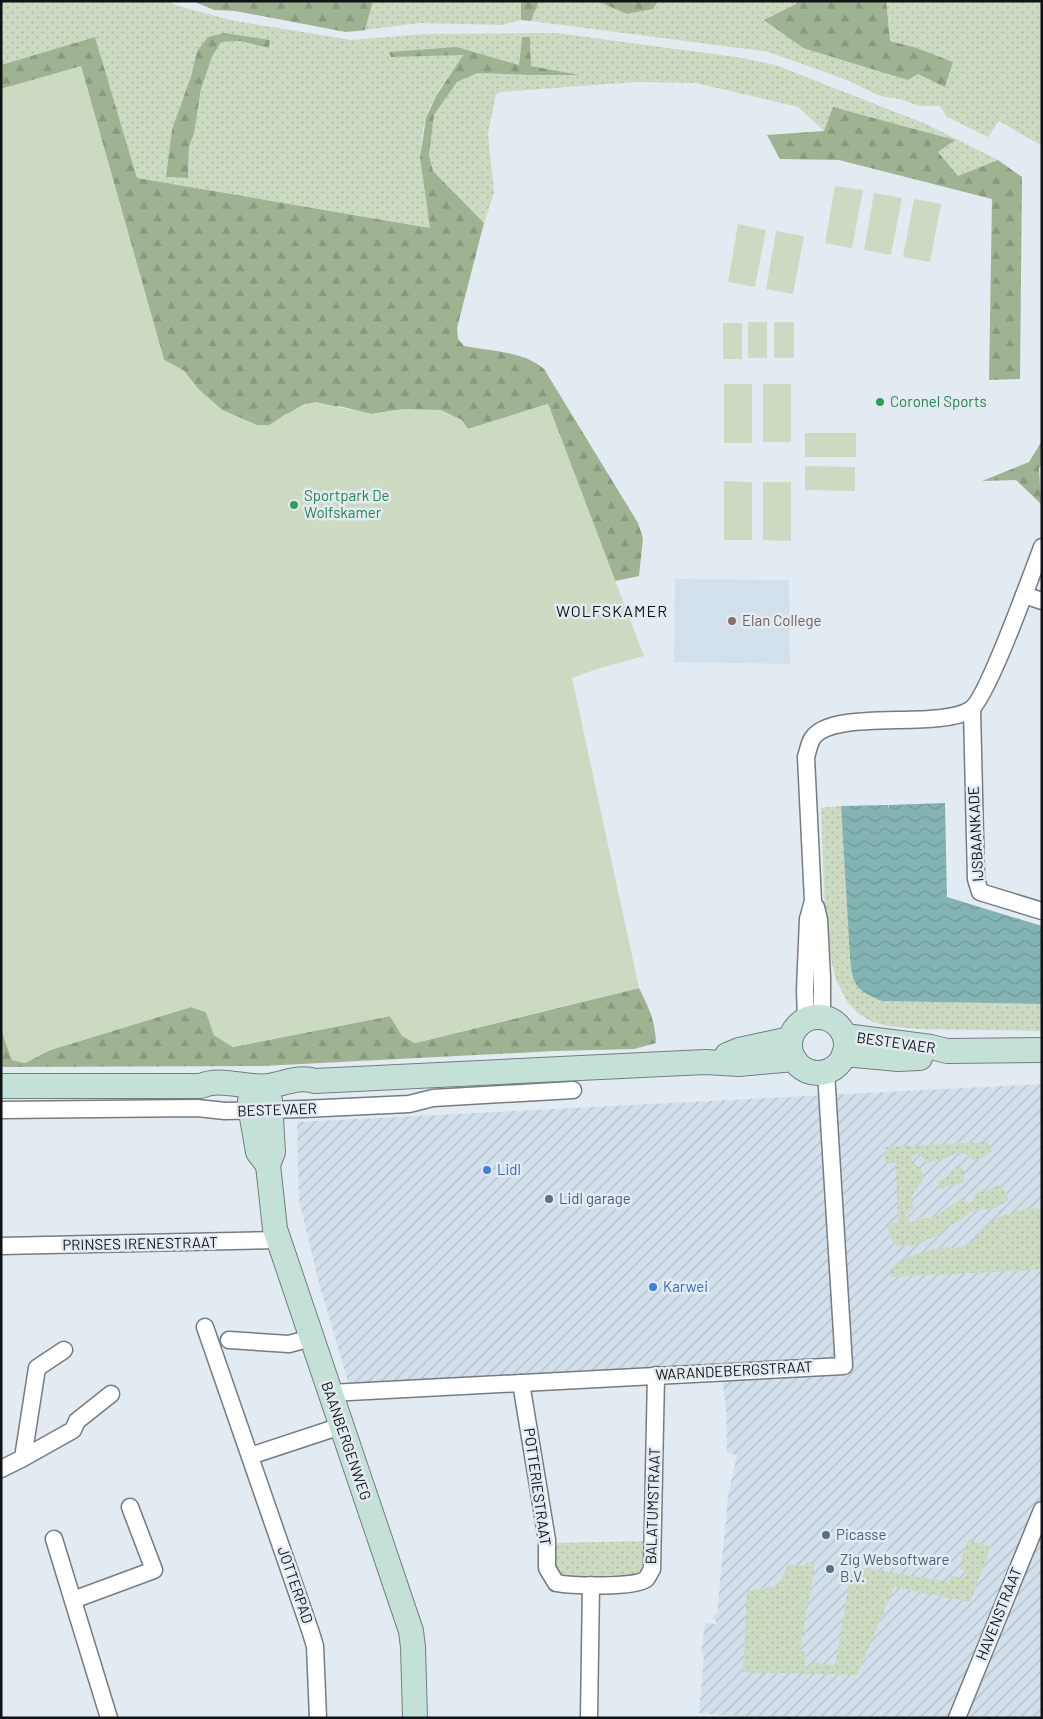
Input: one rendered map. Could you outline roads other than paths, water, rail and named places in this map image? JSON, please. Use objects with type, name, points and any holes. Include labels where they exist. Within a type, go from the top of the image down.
[{"type":"main road","points":[[814,1018],[828,1018],[839,1025],[845,1045],[842,1059],[836,1067],[826,1072],[817,1073],[808,1071],[800,1066],[792,1049],[795,1028],[814,1018]]},
{"type":"main road","name":"BESTEVAER","points":[[845,1045],[898,1059],[927,1057],[947,1051],[1042,1050]]},
{"type":"main road","name":"BESTEVAER","points":[[1,1086],[200,1086],[210,1082],[260,1102],[305,1078],[315,1081],[554,1081],[705,1062],[739,1050],[792,1049]]},
{"type":"main road","name":"BAANBERGENWEG","points":[[260,1102],[273,1152],[268,1165],[275,1229],[278,1240],[411,1631],[415,1718]]},
{"type":"street","points":[[814,1018],[822,990],[818,910],[812,901],[806,757],[813,737],[828,727],[846,723],[952,718],[972,710],[983,694],[1042,547]]},
{"type":"street","points":[[1024,595],[1042,600]]},
{"type":"street","name":"IJSBAANKADE","points":[[972,710],[976,879],[980,892],[1042,911]]},
{"type":"street","name":"WARANDEBERGSTRAAT","points":[[330,1393],[844,1366],[826,1072]]},
{"type":"street","name":"BESTEVAER","points":[[1,1110],[196,1108],[225,1111],[260,1102],[409,1104],[433,1098],[554,1081],[574,1090]]},
{"type":"street","name":"PRINSES IRENESTRAAT","points":[[1,1246],[278,1240]]},
{"type":"street","name":"JOTTERPAD","points":[[204,1327],[315,1646],[318,1718]]},
{"type":"street","points":[[229,1340],[289,1344],[311,1338]]},
{"type":"street","points":[[23,1458],[36,1368],[64,1350]]},
{"type":"street","name":"BALATUMSTRAAT","points":[[591,1585],[633,1584],[646,1579],[652,1569],[656,1376]]},
{"type":"street","name":"POTTERIESTRAAT","points":[[521,1383],[547,1540],[547,1568],[556,1584],[571,1586],[591,1585]]},
{"type":"street","points":[[1,1469],[73,1430],[77,1421],[111,1394]]},
{"type":"street","points":[[250,1456],[341,1426]]},
{"type":"street","points":[[73,1600],[154,1570],[130,1507]]},
{"type":"street","name":"HAVENSTRAAT","points":[[957,1718],[1042,1510]]},
{"type":"street","points":[[54,1539],[109,1718]]},
{"type":"street","points":[[589,1718],[591,1585]]},
{"type":"water","points":[[945,803],[947,897],[1042,926],[1042,1004],[882,1001],[866,994],[854,980],[850,957],[841,806],[888,805],[889,808],[889,805]]},
{"type":"place","name":"Coronel Sports","points":[[880,402]]},
{"type":"place","name":"Sportpark De Wolfskamer","points":[[294,505]]},
{"type":"place","name":"Elan College","points":[[732,621]]},
{"type":"place","name":"Lidl","points":[[487,1170]]},
{"type":"place","name":"Lidl garage","points":[[549,1199]]},
{"type":"place","name":"Karwei","points":[[653,1287]]},
{"type":"place","name":"Picasse","points":[[826,1535]]},
{"type":"place","name":"Zig Websoftware B.V.","points":[[830,1569]]},
{"type":"district","name":"WOLFSKAMER","points":[[612,611]]}]
